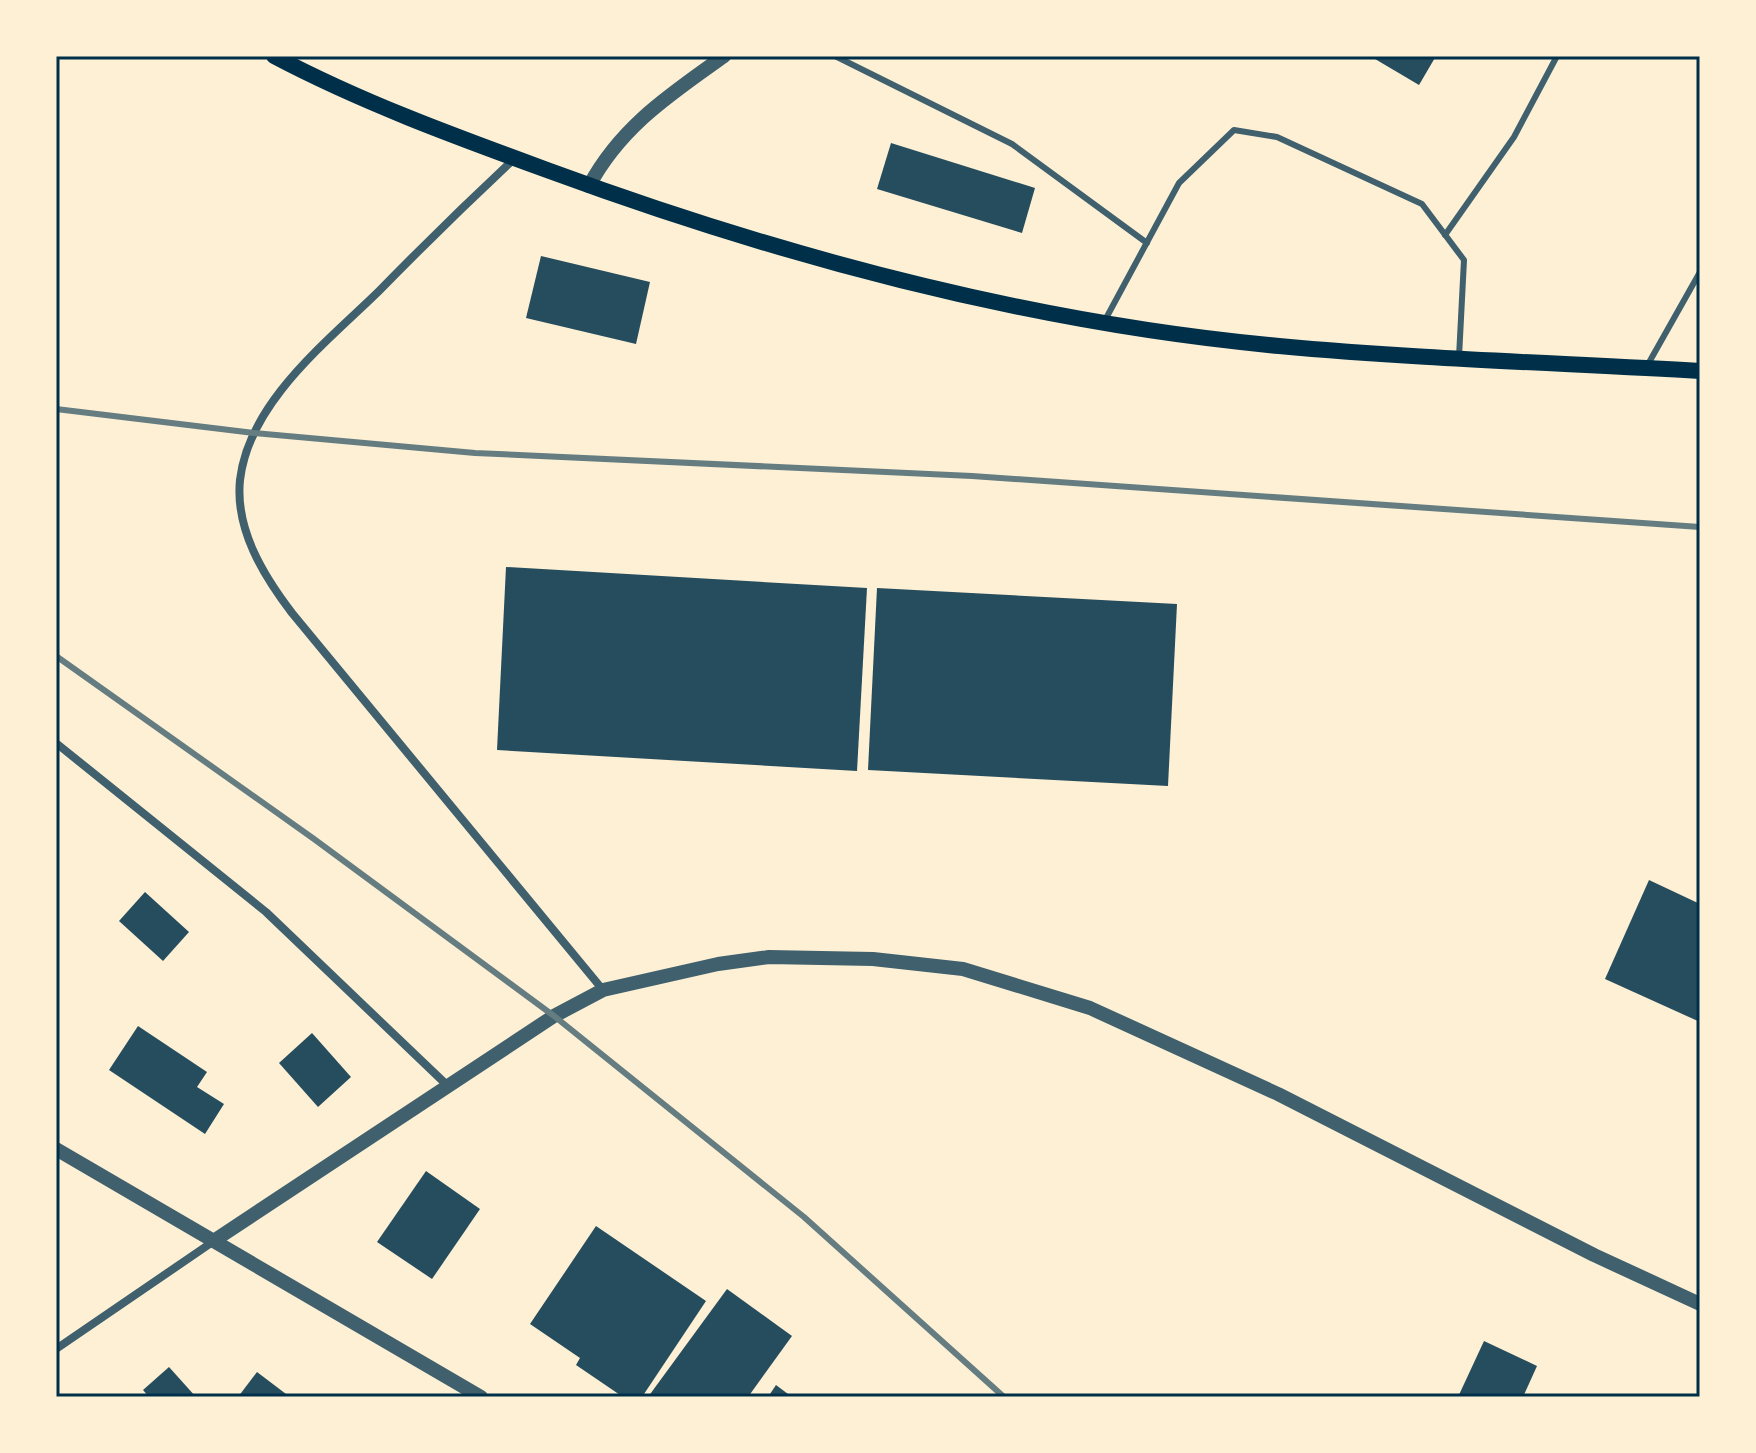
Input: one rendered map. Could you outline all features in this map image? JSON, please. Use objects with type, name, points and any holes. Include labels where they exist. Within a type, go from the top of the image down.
[{"type":"main road","points":[[274,56],[414,120],[680,219],[918,287],[1104,322],[1279,346],[1700,371]]},
{"type":"street","points":[[589,186],[605,157],[644,113],[724,56]]},
{"type":"street","points":[[514,158],[295,374],[254,433],[240,478],[241,507],[259,564],[292,613],[603,990]]},
{"type":"street","points":[[56,743],[266,912],[449,1087]]},
{"type":"street","points":[[56,1349],[554,1016],[603,990],[718,964],[769,957],[888,961],[963,969],[1090,1008],[1380,1145],[1594,1255],[1700,1304]]},
{"type":"street","points":[[56,1149],[481,1397]]},
{"type":"lane","points":[[835,56],[1012,144],[1147,243]]},
{"type":"lane","points":[[1445,235],[1514,137],[1557,56]]},
{"type":"lane","points":[[1104,322],[1179,183],[1234,130],[1277,137],[1422,204],[1464,260],[1459,357]]},
{"type":"lane","points":[[1646,368],[1700,272]]},
{"type":"building","points":[[1370,56],[1436,56],[1419,85]]},
{"type":"building","points":[[891,143],[1035,188],[1022,233],[877,189]]},
{"type":"building","points":[[541,256],[650,282],[636,344],[526,318]]},
{"type":"building","points":[[506,567],[867,588],[857,771],[497,750]]},
{"type":"building","points":[[877,588],[1177,604],[1168,786],[868,770]]},
{"type":"building","points":[[1649,880],[1700,904],[1700,1022],[1605,979]]},
{"type":"building","points":[[145,892],[189,932],[163,961],[119,921]]},
{"type":"building","points":[[138,1026],[207,1072],[197,1087],[224,1104],[205,1134],[109,1070]]},
{"type":"building","points":[[312,1033],[351,1077],[318,1107],[279,1063]]},
{"type":"building","points":[[426,1171],[480,1209],[432,1279],[377,1242]]},
{"type":"building","points":[[596,1226],[706,1301],[642,1397],[623,1397],[576,1365],[580,1358],[530,1324]]},
{"type":"building","points":[[727,1289],[792,1336],[748,1397],[648,1397]]},
{"type":"building","points":[[1484,1341],[1537,1366],[1523,1397],[1458,1397]]},
{"type":"building","points":[[169,1367],[196,1397],[149,1397],[143,1390]]},
{"type":"building","points":[[257,1372],[290,1397],[238,1397]]},
{"type":"building","points":[[776,1385],[792,1397],[768,1397]]},
{"type":"railway","points":[[56,409],[254,433],[475,453],[972,476],[1700,527]]},
{"type":"railway","points":[[56,656],[314,839],[554,1016],[804,1217],[1004,1397]]}]
